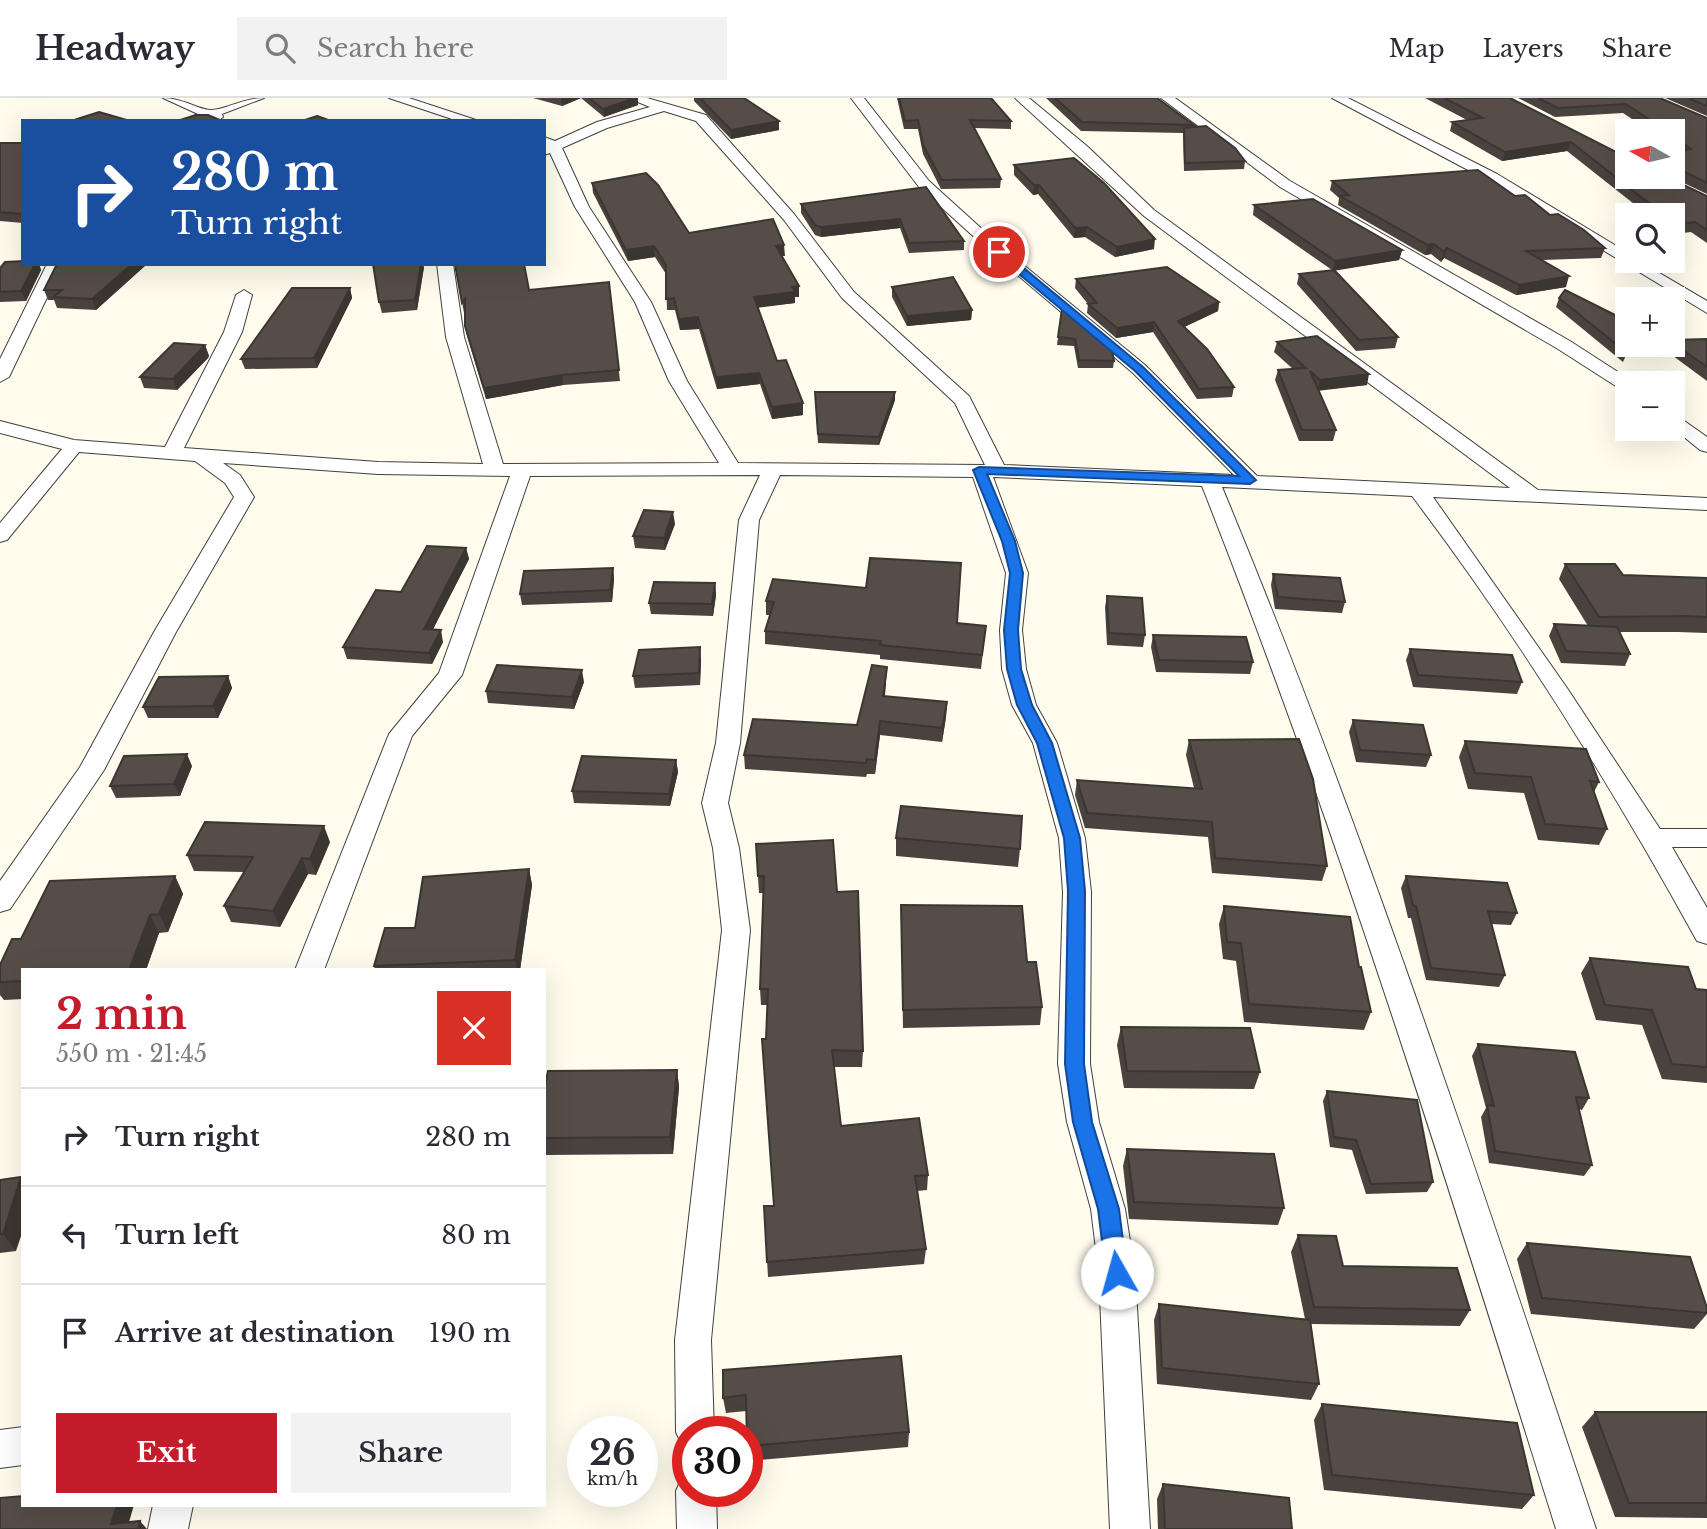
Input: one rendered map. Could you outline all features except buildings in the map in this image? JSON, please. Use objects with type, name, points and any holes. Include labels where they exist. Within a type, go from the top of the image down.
[{"type":"street","points":[[169,98],[223,119]]},
{"type":"street","points":[[196,119],[258,98]]},
{"type":"street","points":[[395,98],[466,119]]},
{"type":"street","points":[[634,98],[701,118],[789,217],[848,295],[963,400],[988,470],[1017,573],[1011,630],[1014,669],[1024,705],[1045,743],[1072,838],[1077,891],[1074,1064],[1083,1122],[1108,1209],[1117,1273],[1130,1529]]},
{"type":"street","points":[[691,98],[602,125],[547,146],[643,302],[678,381],[732,469]]},
{"type":"street","points":[[857,98],[924,184],[999,252],[1139,369],[1250,480]]},
{"type":"street","points":[[1021,98],[1083,150],[1149,213],[1532,495]]},
{"type":"street","points":[[1167,98],[1285,184],[1564,345],[1615,378]]},
{"type":"street","points":[[1338,98],[1492,177],[1615,253]]},
{"type":"street","points":[[0,377],[54,266]]},
{"type":"street","points":[[445,266],[455,337],[495,470]]},
{"type":"street","points":[[1648,273],[1707,308]]},
{"type":"street","points":[[185,452],[233,332],[244,295]]},
{"type":"street","points":[[0,427],[74,446],[185,452],[291,463],[522,471],[988,470],[1209,478],[1707,504]]},
{"type":"street","points":[[1685,429],[1707,446]]},
{"type":"street","points":[[0,536],[74,446]]},
{"type":"street","points":[[185,452],[233,479],[255,486]]},
{"type":"street","points":[[0,902],[91,770],[165,632],[255,486],[291,463]]},
{"type":"street","points":[[695,1416],[693,1340],[736,930],[726,848],[715,803],[728,743],[749,520],[772,469]]},
{"type":"street","points":[[310,968],[401,734],[450,675],[522,471]]},
{"type":"street","points":[[1209,478],[1267,618],[1393,967],[1576,1529]]},
{"type":"street","points":[[1417,489],[1462,546],[1580,720],[1654,838],[1707,933]]},
{"type":"street","points":[[1654,838],[1707,838]]},
{"type":"street","points":[[0,1449],[21,1446]]},
{"type":"street","points":[[168,1529],[173,1507]]},
{"type":"street","points":[[696,1507],[697,1529]]},
{"type":"route","points":[[999,252],[1139,369],[1250,480],[979,470],[1008,541],[1017,573],[1011,630],[1014,669],[1024,705],[1045,743],[1072,838],[1077,891],[1077,1019],[1074,1064],[1083,1122],[1108,1209],[1117,1273]]}]
